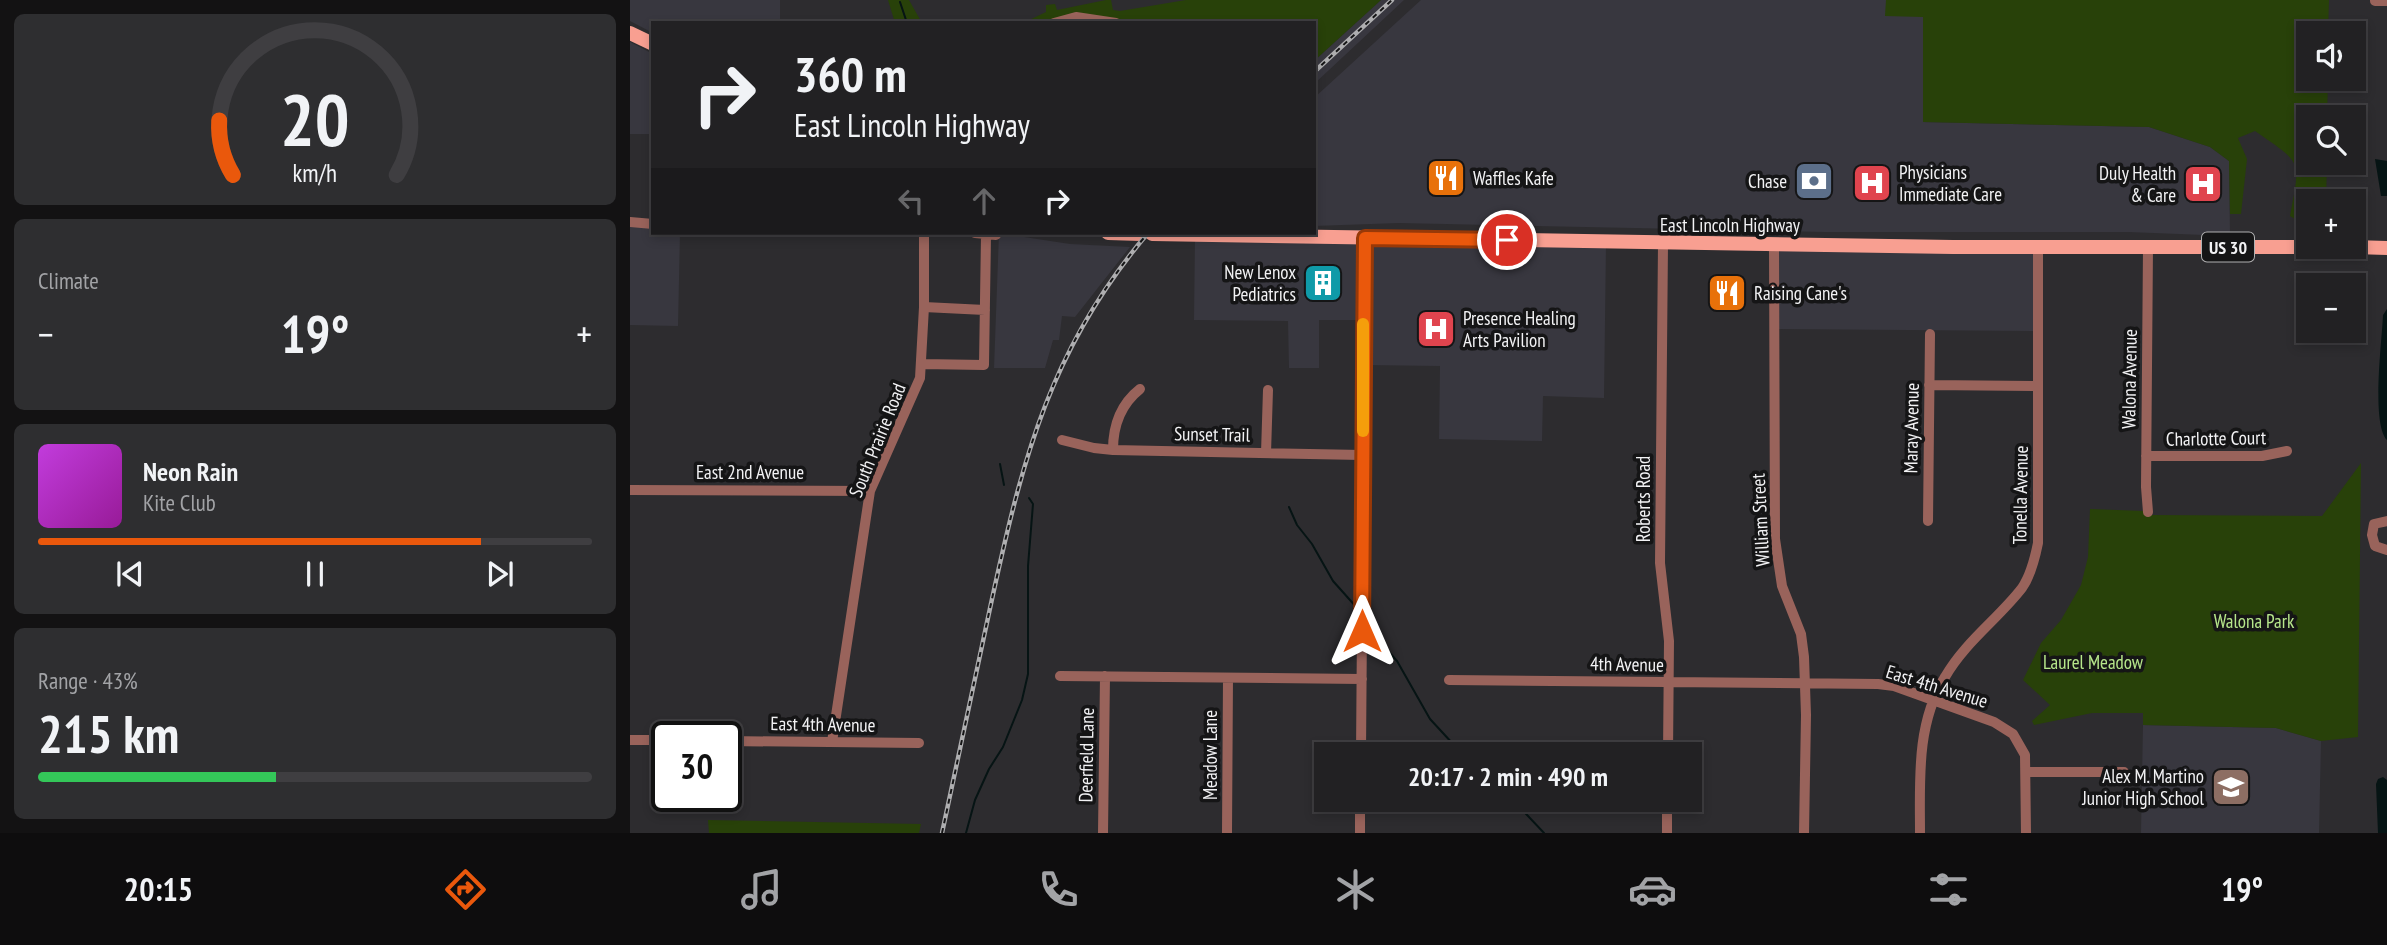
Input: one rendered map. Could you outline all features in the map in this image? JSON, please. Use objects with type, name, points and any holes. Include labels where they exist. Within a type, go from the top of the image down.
[{"type":"main road","points":[[630,33],[651,43]]},
{"type":"main road","name":"East Lincoln Highway","points":[[1202,235],[1663,244],[2296,247]]},
{"type":"main road","points":[[2366,247],[2387,248]]},
{"type":"street","points":[[1061,21],[1076,17],[1103,21]]},
{"type":"street","points":[[630,222],[651,224]]},
{"type":"street","name":"South Prairie Road","points":[[832,741],[870,491],[917,388],[922,364],[924,235]]},
{"type":"street","points":[[922,364],[984,365],[986,235]]},
{"type":"street","points":[[1361,742],[1365,238]]},
{"type":"street","name":"Roberts Road","points":[[1663,244],[1660,563],[1669,642],[1668,742]]},
{"type":"street","name":"William Street","points":[[1774,244],[1775,539],[1782,586],[1801,634],[1805,683],[1804,833]]},
{"type":"street","name":"Tonella Avenue","points":[[1920,833],[1920,750],[1934,700],[1953,664],[2022,587],[2035,560],[2039,530],[2038,247]]},
{"type":"street","name":"Walona Avenue","points":[[2148,247],[2148,512]]},
{"type":"street","points":[[924,307],[985,310]]},
{"type":"street","name":"Maray Avenue","points":[[1928,521],[1930,334]]},
{"type":"street","points":[[1929,385],[2038,386]]},
{"type":"street","points":[[1113,450],[1117,418],[1130,397],[1140,389]]},
{"type":"street","points":[[1266,453],[1268,390]]},
{"type":"street","name":"Sunset Trail","points":[[1062,440],[1113,450],[1362,454]]},
{"type":"street","name":"Charlotte Court","points":[[2146,456],[2262,456],[2287,452]]},
{"type":"street","name":"East 2nd Avenue","points":[[630,490],[870,491]]},
{"type":"street","points":[[2387,521],[2376,522],[2372,535],[2375,546],[2387,550]]},
{"type":"street","points":[[1060,676],[1362,679]]},
{"type":"street","name":"Deerfield Lane","points":[[1103,833],[1105,676]]},
{"type":"street","name":"Meadow Lane","points":[[1227,833],[1228,678]]},
{"type":"street","name":"4th Avenue","points":[[1449,680],[1805,683]]},
{"type":"street","name":"East 4th Avenue","points":[[1805,683],[1894,686],[2006,727],[2020,743],[2025,755],[2026,833]]},
{"type":"street","points":[[630,740],[651,740]]},
{"type":"street","name":"East 4th Avenue","points":[[742,741],[919,743]]},
{"type":"street","points":[[2027,772],[2124,772]]},
{"type":"street","points":[[1360,812],[1360,833]]},
{"type":"street","points":[[1667,812],[1667,833]]},
{"type":"shaded area","points":[[630,0],[780,0],[780,21],[651,21],[651,32],[630,21]]},
{"type":"shaded area","points":[[1381,0],[1404,0],[1316,82],[1316,59]]},
{"type":"shaded area","points":[[1421,0],[1886,0],[1886,16],[1923,16],[1923,122],[2149,127],[2210,147],[2229,161],[2230,236],[2128,232],[1825,232],[1399,223],[1316,226],[1316,96]]},
{"type":"shaded area","points":[[630,42],[651,53],[651,134],[630,134]]},
{"type":"shaded area","points":[[2375,159],[2387,161],[2387,196],[2381,196]]},
{"type":"shaded area","points":[[630,227],[651,227],[651,235],[680,235],[678,326],[630,325]]},
{"type":"shaded area","points":[[999,235],[1070,244],[1130,247],[1075,317],[1062,316],[1059,340],[1053,340],[1045,368],[994,368]]},
{"type":"shaded area","points":[[1195,237],[1606,244],[1604,398],[1543,396],[1542,441],[1439,439],[1440,366],[1365,365],[1361,320],[1319,320],[1319,368],[1289,368],[1288,321],[1194,320]]},
{"type":"shaded area","points":[[1776,246],[2033,254],[2034,331],[1775,329]]},
{"type":"shaded area","points":[[2387,309],[2387,440],[2382,431],[2378,400],[2383,315]]},
{"type":"shaded area","name":"Alex M. Martino Junior High School","points":[[2143,725],[2276,728],[2321,741],[2319,833],[2141,833]]},
{"type":"shaded area","points":[[2383,777],[2387,780],[2387,833],[2378,833],[2376,784],[2378,779]]},
{"type":"green space","points":[[888,0],[909,0],[921,21],[894,21]]},
{"type":"green space","points":[[1106,0],[1111,0],[1113,10],[1120,11],[1186,0],[1381,0],[1316,59],[1316,21],[1027,21],[1046,12],[1046,5],[1055,4],[1057,10]]},
{"type":"green space","points":[[1886,0],[2329,0],[2328,21],[2296,21],[2296,91],[2328,91],[2327,105],[2296,105],[2296,172],[2290,157],[2255,131],[2238,138],[2247,159],[2241,214],[2230,214],[2229,161],[2210,147],[2149,127],[1923,122],[1923,17],[1885,16]]},
{"type":"green space","points":[[2296,175],[2327,175],[2326,189],[2296,189],[2296,220],[2290,216]]},
{"type":"green space","name":"Walona Park","points":[[2361,463],[2358,737],[2321,741],[2276,728],[2143,725],[2143,713],[2092,713],[2034,725],[2032,721],[2050,705],[2023,680],[2041,643],[2061,620],[2081,585],[2088,557],[2090,509],[2144,511],[2151,515],[2322,516]]},
{"type":"green space","points":[[708,820],[921,824],[919,833],[709,833]]},
{"type":"waterway","points":[[900,2],[906,21]]},
{"type":"waterway","points":[[1000,464],[1004,485]]},
{"type":"waterway","points":[[966,833],[975,800],[989,769],[1003,747],[1022,700],[1028,674],[1028,566],[1033,504],[1029,498]]},
{"type":"waterway","points":[[1289,507],[1297,525],[1312,544],[1333,581],[1358,609]]},
{"type":"waterway","points":[[1367,618],[1376,625],[1382,644],[1397,661],[1430,719],[1451,742]]},
{"type":"waterway","points":[[1524,812],[1544,833]]},
{"type":"railway","points":[[1316,70],[1392,0]]},
{"type":"railway","points":[[942,833],[1004,547],[1029,451],[1064,361],[1087,318],[1146,235]]},
{"type":"slow traffic","points":[[1363,324],[1363,431]]},
{"type":"place","name":"Waffles Kafe","points":[[1446,178]]},
{"type":"place","name":"Chase","points":[[1814,181]]},
{"type":"place","name":"Physicians Immediate Care","points":[[1872,183]]},
{"type":"place","name":"Duly Health & Care","points":[[2203,184]]},
{"type":"place","name":"New Lenox Pediatrics","points":[[1323,283]]},
{"type":"place","name":"Raising Cane's","points":[[1727,293]]},
{"type":"place","name":"Presence Healing Arts Pavilion","points":[[1436,329]]},
{"type":"place","name":"Alex M. Martino Junior High School","points":[[2231,787]]},
{"type":"route","points":[[1362,631],[1365,238],[1507,240]]},
{"type":"park label","name":"Laurel Meadow","points":[[2093,662]]}]
